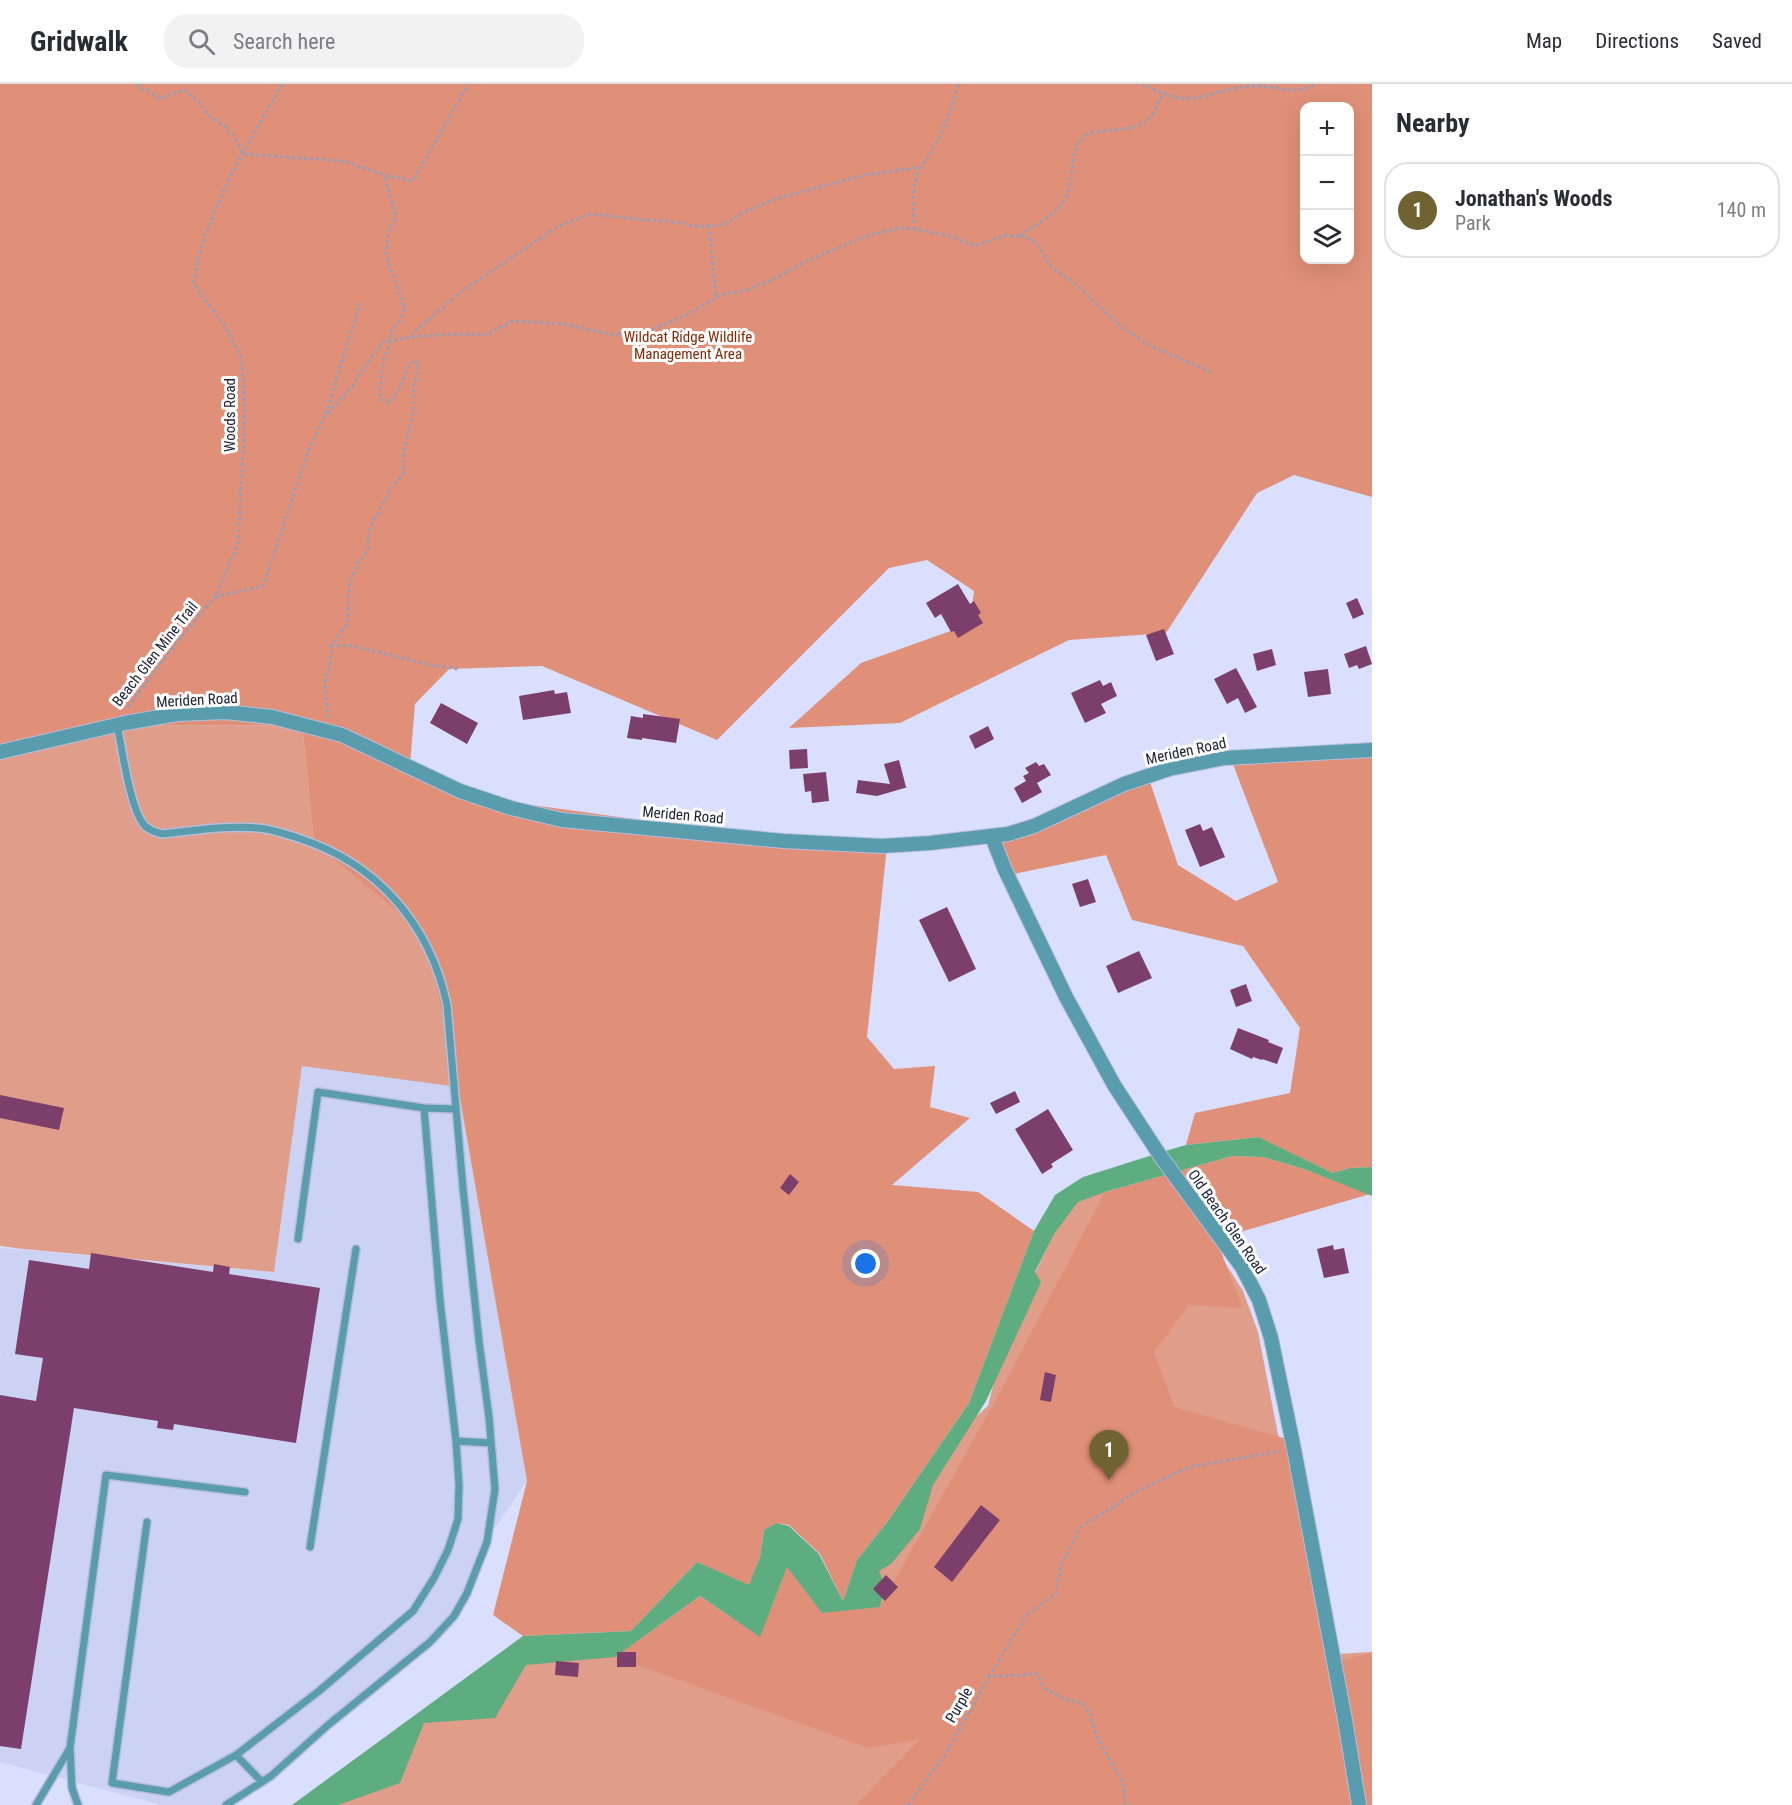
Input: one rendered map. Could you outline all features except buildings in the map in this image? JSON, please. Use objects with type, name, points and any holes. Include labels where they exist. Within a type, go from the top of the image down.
[{"type":"street","name":"Meriden Road","points":[[0,752],[116,725],[177,714],[225,712],[272,717],[342,735],[460,790],[511,808],[562,820],[784,841],[882,846],[1008,834],[1034,826],[1124,784],[1169,769],[1225,758],[1372,750]]},
{"type":"street","name":"Old Beach Glen Road","points":[[992,837],[1005,870],[1066,997],[1114,1085],[1149,1141],[1242,1267],[1259,1300],[1271,1338],[1294,1449],[1359,1805]]},
{"type":"lane","points":[[116,725],[135,811],[143,825],[152,832],[162,834],[239,827],[260,828],[312,843],[338,854],[367,874],[399,903],[424,939],[434,962],[447,1005],[495,1489],[487,1542],[467,1593],[454,1616],[430,1642],[328,1725],[271,1776],[226,1805]]},
{"type":"lane","points":[[298,1239],[318,1092],[424,1108],[456,1109]]},
{"type":"lane","points":[[147,1522],[112,1783],[169,1792],[236,1755],[319,1691],[413,1611],[448,1550],[458,1519],[459,1485],[440,1300],[424,1108]]},
{"type":"lane","points":[[310,1547],[356,1250]]},
{"type":"lane","points":[[456,1441],[491,1443]]},
{"type":"lane","points":[[78,1805],[72,1788],[70,1748],[106,1475],[245,1492]]},
{"type":"lane","points":[[36,1805],[70,1748]]},
{"type":"lane","points":[[236,1755],[262,1782]]},
{"type":"path","name":"Woods Road","points":[[215,597],[238,544],[245,410],[241,357],[225,326],[193,283],[203,243],[227,185],[259,123],[284,84]]},
{"type":"path","points":[[139,86],[150,91],[158,99],[184,90],[199,102],[209,116],[222,124],[235,137],[243,154],[343,161],[384,175],[414,181],[468,84]]},
{"type":"path","points":[[915,229],[914,188],[918,172],[949,117],[958,84]]},
{"type":"path","points":[[1142,84],[1184,99],[1242,87],[1260,86],[1289,91],[1305,90],[1317,84]]},
{"type":"path","points":[[1019,236],[1059,209],[1069,192],[1073,163],[1081,140],[1094,131],[1141,126],[1156,112],[1163,93]]},
{"type":"path","points":[[413,337],[414,332],[461,292],[557,227],[590,214],[676,222],[700,227],[725,224],[742,213],[775,199],[865,175],[921,167]]},
{"type":"path","points":[[342,735],[328,719],[325,682],[330,664],[331,646],[347,625],[350,581],[368,549],[369,531],[403,474],[403,455],[415,401],[413,389],[419,364],[415,361],[410,364],[398,391],[388,403],[381,399],[384,358],[390,333],[402,317],[404,305],[387,256],[388,233],[396,217],[384,175]]},
{"type":"path","points":[[709,226],[716,297]]},
{"type":"path","points":[[325,416],[352,387],[383,342],[457,334],[486,335],[512,321],[564,324],[613,335],[650,330],[689,314],[716,297],[755,287],[805,262],[866,236],[900,228],[950,236],[975,246],[1006,235],[1025,237],[1037,243],[1052,268],[1072,281],[1122,327],[1153,347],[1213,373]]},
{"type":"path","points":[[215,597],[263,586],[310,446],[325,416],[360,303]]},
{"type":"path","name":"Beach Glen Mine Trail","points":[[116,725],[180,638],[215,597]]},
{"type":"path","points":[[331,646],[348,645],[431,665],[458,669]]},
{"type":"path","points":[[989,1677],[1026,1616],[1056,1593],[1062,1562],[1081,1527],[1136,1492],[1190,1467],[1294,1449]]},
{"type":"path","name":"Purple","points":[[908,1805],[945,1755],[989,1677],[1037,1674],[1044,1688],[1065,1699],[1083,1703],[1091,1716],[1097,1737],[1122,1780],[1126,1805]]},
{"type":"shaded area","points":[[302,725],[314,841],[424,934],[458,1087],[302,1066],[274,1272],[0,1246],[0,755],[114,726]]},
{"type":"shaded area","points":[[302,1065],[458,1087],[527,1481],[495,1528],[447,1631],[225,1805],[161,1805],[0,1762],[0,1248],[274,1272]]},
{"type":"shaded area","points":[[1258,1137],[1333,1173],[1350,1168],[1372,1167],[1372,1196],[1307,1170],[1263,1157],[1232,1156],[1105,1192],[1078,1202],[1054,1234],[1035,1272],[1041,1282],[986,1401],[933,1485],[920,1529],[891,1564],[879,1571],[885,1585],[880,1607],[822,1613],[787,1567],[760,1637],[700,1596],[615,1657],[526,1665],[495,1718],[424,1723],[400,1783],[338,1805],[292,1805],[523,1636],[631,1631],[697,1562],[749,1585],[760,1557],[764,1530],[776,1523],[789,1526],[819,1554],[843,1601],[857,1560],[888,1521],[969,1403],[1034,1231],[1055,1195],[1083,1177],[1186,1145]]},
{"type":"shaded area","points":[[1095,1185],[1225,1263],[1243,1291],[1258,1332],[1321,1655],[1372,1652],[1372,1748],[1346,1805],[311,1805],[399,1739],[507,1666],[831,1596],[851,1604],[959,1431],[988,1406],[1005,1338],[1062,1216]]},
{"type":"green space","name":"Wildcat Ridge Wildlife Management Area","points":[[0,84],[1372,84],[1372,497],[1294,475],[1257,493],[1166,633],[1069,640],[900,723],[789,728],[861,663],[970,624],[974,591],[927,560],[889,568],[717,740],[542,666],[449,669],[415,704],[410,765],[496,800],[758,836],[887,846],[867,1037],[894,1069],[935,1066],[930,1107],[970,1118],[892,1185],[978,1192],[1034,1231],[969,1403],[888,1521],[857,1560],[843,1601],[820,1554],[789,1525],[776,1523],[764,1530],[760,1557],[749,1586],[697,1562],[631,1631],[523,1636],[493,1615],[527,1481],[458,1087],[424,934],[314,842],[302,725],[114,726],[0,755]]},
{"type":"green space","points":[[1372,750],[1372,1167],[1350,1168],[1333,1173],[1257,1137],[1186,1145],[1195,1113],[1290,1093],[1300,1028],[1243,946],[1132,920],[1106,855],[1009,875],[997,837],[1148,776],[1178,865],[1236,901],[1278,882],[1231,759]]},
{"type":"green space","points":[[1232,1156],[1263,1157],[1307,1170],[1370,1194],[1216,1239],[1243,1308],[1189,1305],[1154,1352],[1174,1407],[1294,1441],[1336,1661],[1372,1653],[1372,1805],[856,1805],[920,1739],[869,1748],[615,1657],[700,1596],[760,1637],[787,1566],[822,1613],[880,1607],[999,1394],[1105,1192]]},
{"type":"place","name":"Jonathan's Woods","points":[[1109,1480]]}]
